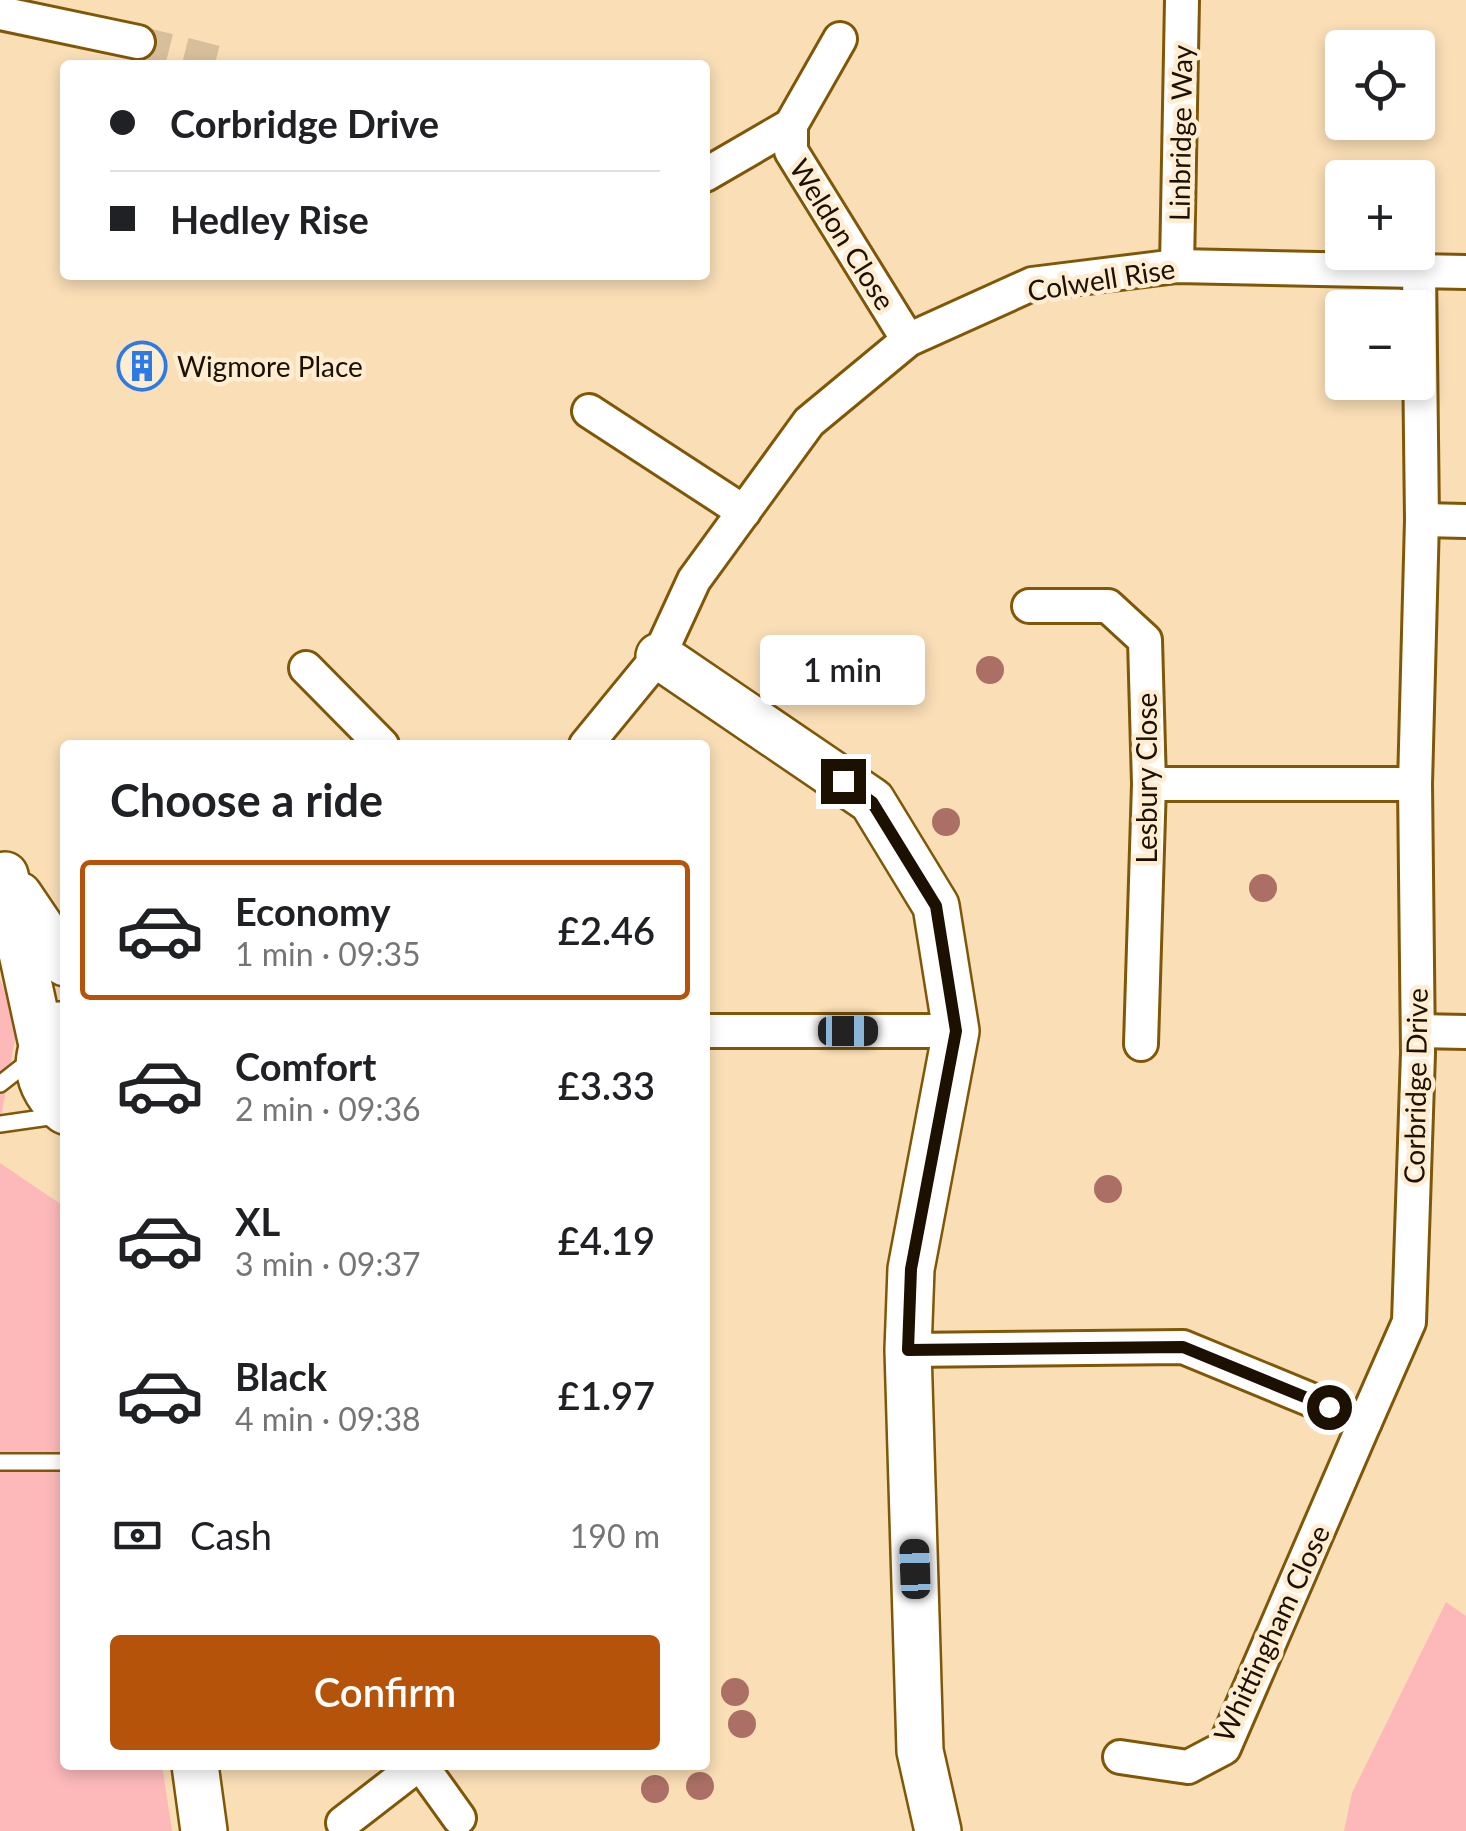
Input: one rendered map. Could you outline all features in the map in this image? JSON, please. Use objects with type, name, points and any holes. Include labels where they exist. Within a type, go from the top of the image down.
[{"type":"street","name":"Linbridge Way","points":[[1177,266],[1182,0]]},
{"type":"street","points":[[0,13],[138,42]]},
{"type":"street","name":"Weldon Close","points":[[710,172],[791,125],[840,40]]},
{"type":"street","name":"Weldon Close","points":[[791,125],[791,152],[908,340]]},
{"type":"street","name":"Colwell Rise","points":[[590,740],[660,656],[694,580],[809,422],[908,340],[1032,284],[1177,266],[1325,268]]},
{"type":"street","name":"Colwell Rise","points":[[1419,270],[1466,272]]},
{"type":"street","name":"Corbridge Drive","points":[[1366,1422],[1409,1322],[1418,1031],[1414,784],[1422,520],[1419,270]]},
{"type":"street","points":[[589,411],[744,512]]},
{"type":"street","points":[[1422,520],[1466,521]]},
{"type":"street","name":"Lesbury Close","points":[[1030,606],[1108,606],[1145,640],[1149,784],[1140,1044]]},
{"type":"street","points":[[660,656],[872,802],[936,906],[956,1031],[911,1269],[908,1350],[920,1751],[938,1831]]},
{"type":"street","points":[[306,668],[368,740]]},
{"type":"street","points":[[1149,784],[1414,784]]},
{"type":"street","points":[[3,869],[60,954]]},
{"type":"street","points":[[3,869],[49,1040],[38,1070],[43,1088],[60,1107]]},
{"type":"street","points":[[710,1031],[956,1031]]},
{"type":"street","points":[[1418,1031],[1466,1032]]},
{"type":"street","points":[[908,1350],[1183,1347],[1366,1422]]},
{"type":"street","name":"Whittingham Close","points":[[1120,1757],[1188,1767],[1224,1748],[1366,1422]]},
{"type":"street","points":[[196,1770],[204,1831]]},
{"type":"street","points":[[343,1823],[412,1770]]},
{"type":"street","points":[[423,1770],[459,1818]]},
{"type":"lane","points":[[0,1084],[49,1040]]},
{"type":"lane","points":[[0,1124],[60,1114]]},
{"type":"lane","points":[[0,1462],[60,1462]]},
{"type":"shaded area","points":[[0,979],[18,1022],[0,1123]]},
{"type":"shaded area","points":[[0,1163],[60,1204],[60,1770],[163,1770],[172,1831],[0,1831]]},
{"type":"shaded area","points":[[1446,1602],[1466,1616],[1466,1831],[1344,1831],[1352,1793]]},
{"type":"tunnel","points":[[138,42],[210,60]]},
{"type":"place","name":"Wigmore Place","points":[[142,366]]},
{"type":"route","points":[[843,781],[872,802],[936,906],[956,1031],[911,1269],[908,1350],[1183,1347],[1329,1407]]}]
